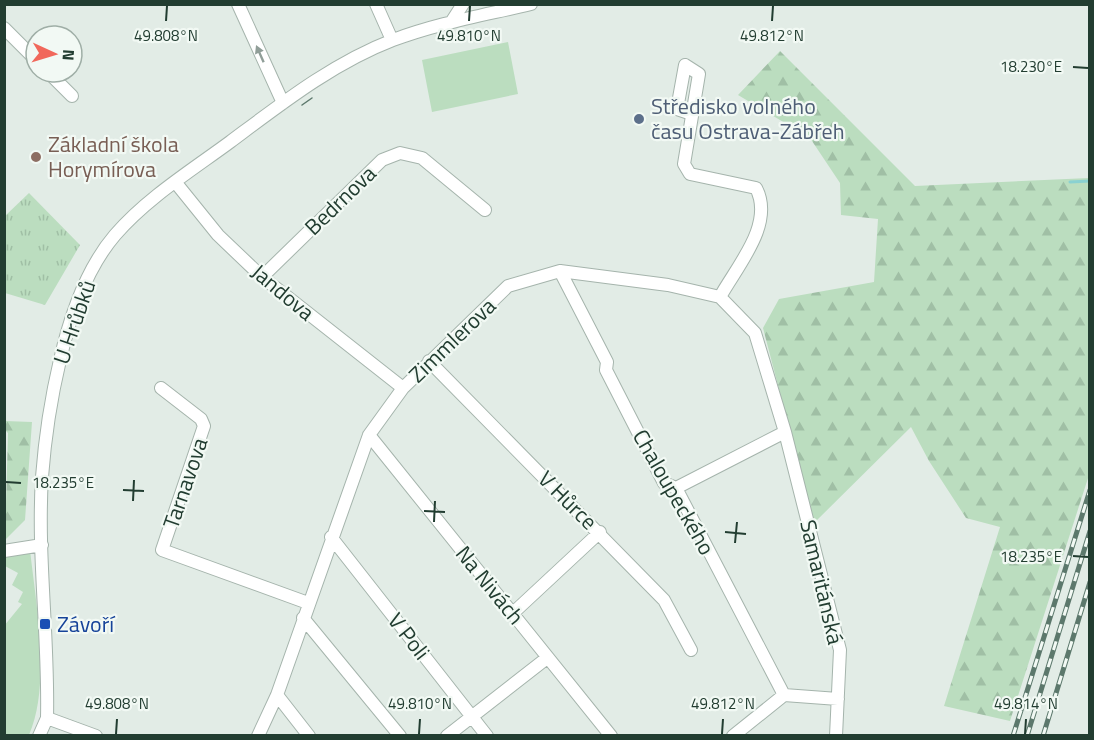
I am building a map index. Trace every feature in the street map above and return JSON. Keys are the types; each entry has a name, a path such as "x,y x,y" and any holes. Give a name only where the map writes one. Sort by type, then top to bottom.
{"street":[{"path":"238,4 283,103"},
{"path":"376,4 392,40"},
{"path":"452,21 463,4"},
{"name":"U Hrůbků","path":"47,718 42,478 49,404 66,331 86,280 115,235 156,197 283,103 346,62 392,40 452,21 531,4"},
{"path":"4,28 24,48"},
{"path":"676,488 785,432 755,333 720,297 759,229 762,199 756,188 690,174 684,164 692,114 677,109 685,65 699,74"},
{"path":"60,84 72,96"},
{"name":"Bedrnova","path":"262,277 382,160 400,153 422,158 485,210"},
{"name":"Jandova","path":"176,183 218,235 262,277 402,388"},
{"name":"Zimmlerova","path":"258,735 277,696 331,537 369,435 402,388 508,286 560,271 668,285 720,297"},
{"name":"Chaloupeckého","path":"560,271 607,362 606,370 662,479 676,488 784,695"},
{"name":"V Hůrce","path":"429,361 600,532 664,600 691,650"},
{"name":"Tarnavova","path":"161,388 201,418 204,426 162,550 308,603"},
{"name":"Samaritánská","path":"785,432 840,650 836,735"},
{"name":"Na Nivách","path":"369,435 611,735"},
{"path":"513,613 600,532"},
{"name":"V Poli","path":"331,537 487,735"},
{"path":"4,551 42,545"},
{"path":"303,618 400,735"},
{"path":"447,735 547,658"},
{"path":"733,735 784,695 838,699"},
{"path":"277,696 309,735"},
{"path":"39,735 47,718 96,735"}],"green space":[{"path":"508,42 518,94 432,112 422,60"},
{"path":"780,51 915,186 1089,178 1089,475 1010,721 944,706 1000,527 966,518 929,461 911,427 814,523 763,328 779,299 874,282 878,219 841,215 840,183 810,138 738,95"},
{"path":"29,193 80,245 45,305 5,293 5,216"},
{"path":"5,421 32,422 25,520 5,540 8,433 5,430"},
{"path":"30,550 40,644 39,693 36,715 29,735 5,735 4,626 22,604 18,602 23,592 12,585 18,573 5,566 5,557"}],"waterway":[{"path":"1070,182 1090,181"}],"tram line":[{"path":"302,105 312,98"}],"railway":[{"path":"1013,736 1090,490"},
{"path":"1027,736 1090,531"},
{"path":"1043,736 1090,582"}],"place":[{"name":"Středisko volného času Ostrava-Zábřeh","path":"639,119"},
{"name":"Základní škola Horymírova","path":"36,157"},
{"name":"Závoří","path":"45,624"}]}
